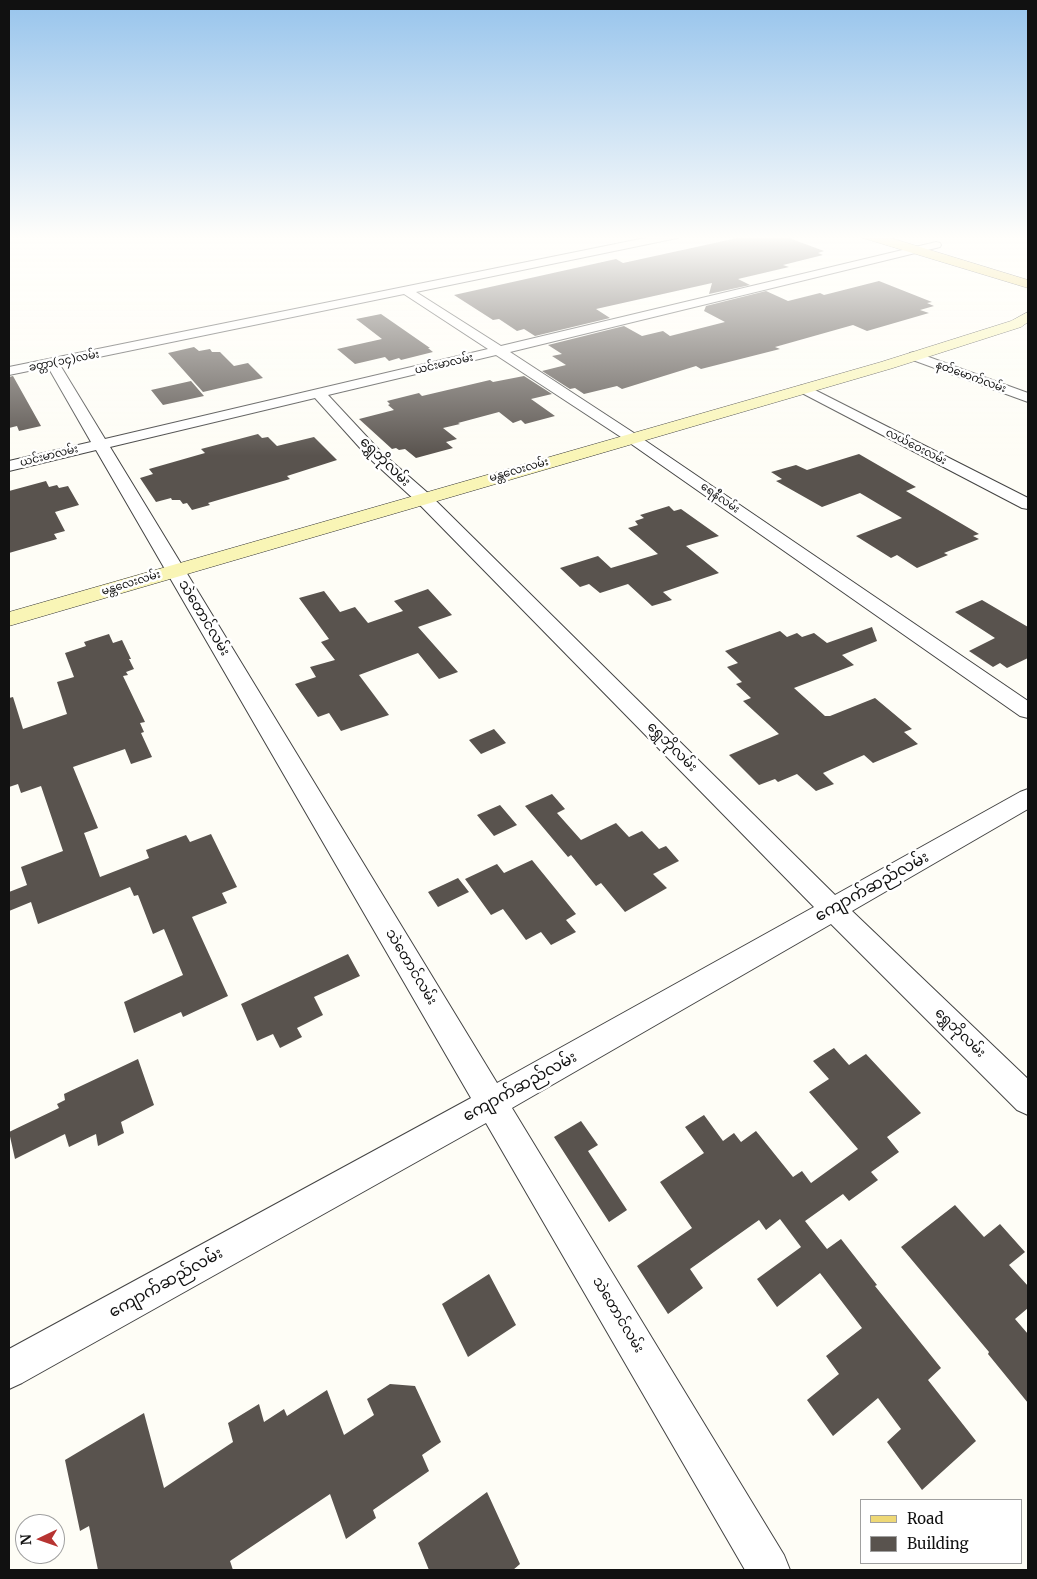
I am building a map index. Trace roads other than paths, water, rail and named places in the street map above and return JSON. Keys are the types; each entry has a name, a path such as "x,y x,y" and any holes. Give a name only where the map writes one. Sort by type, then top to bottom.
{"main road":[{"name":"မန္တလေးလမ်း","path":"9,619 805,389 1016,324 1028,316"}],"street":[{"name":"ခတ္တာ(၁၄)လမ်း","path":"9,371 320,309"},
{"name":"ရေနီလမ်း","path":"434,309 632,438 1028,711"},
{"name":"ယင်းမာလမ်း","path":"9,466 674,309"},
{"name":"နတ်မောက်လမ်း","path":"915,356 1028,398"},
{"name":"သဲတောင်လမ်း","path":"52,363 769,1570"},
{"name":"လယ်ဝေးလမ်း","path":"805,389 1028,504"},
{"name":"ရွှေဘိုလမ်း","path":"318,393 375,455 423,498 833,909 1028,1100"},
{"name":"ကျောက်ဆည်လမ်း","path":"9,1370 492,1103 1028,798"}]}
